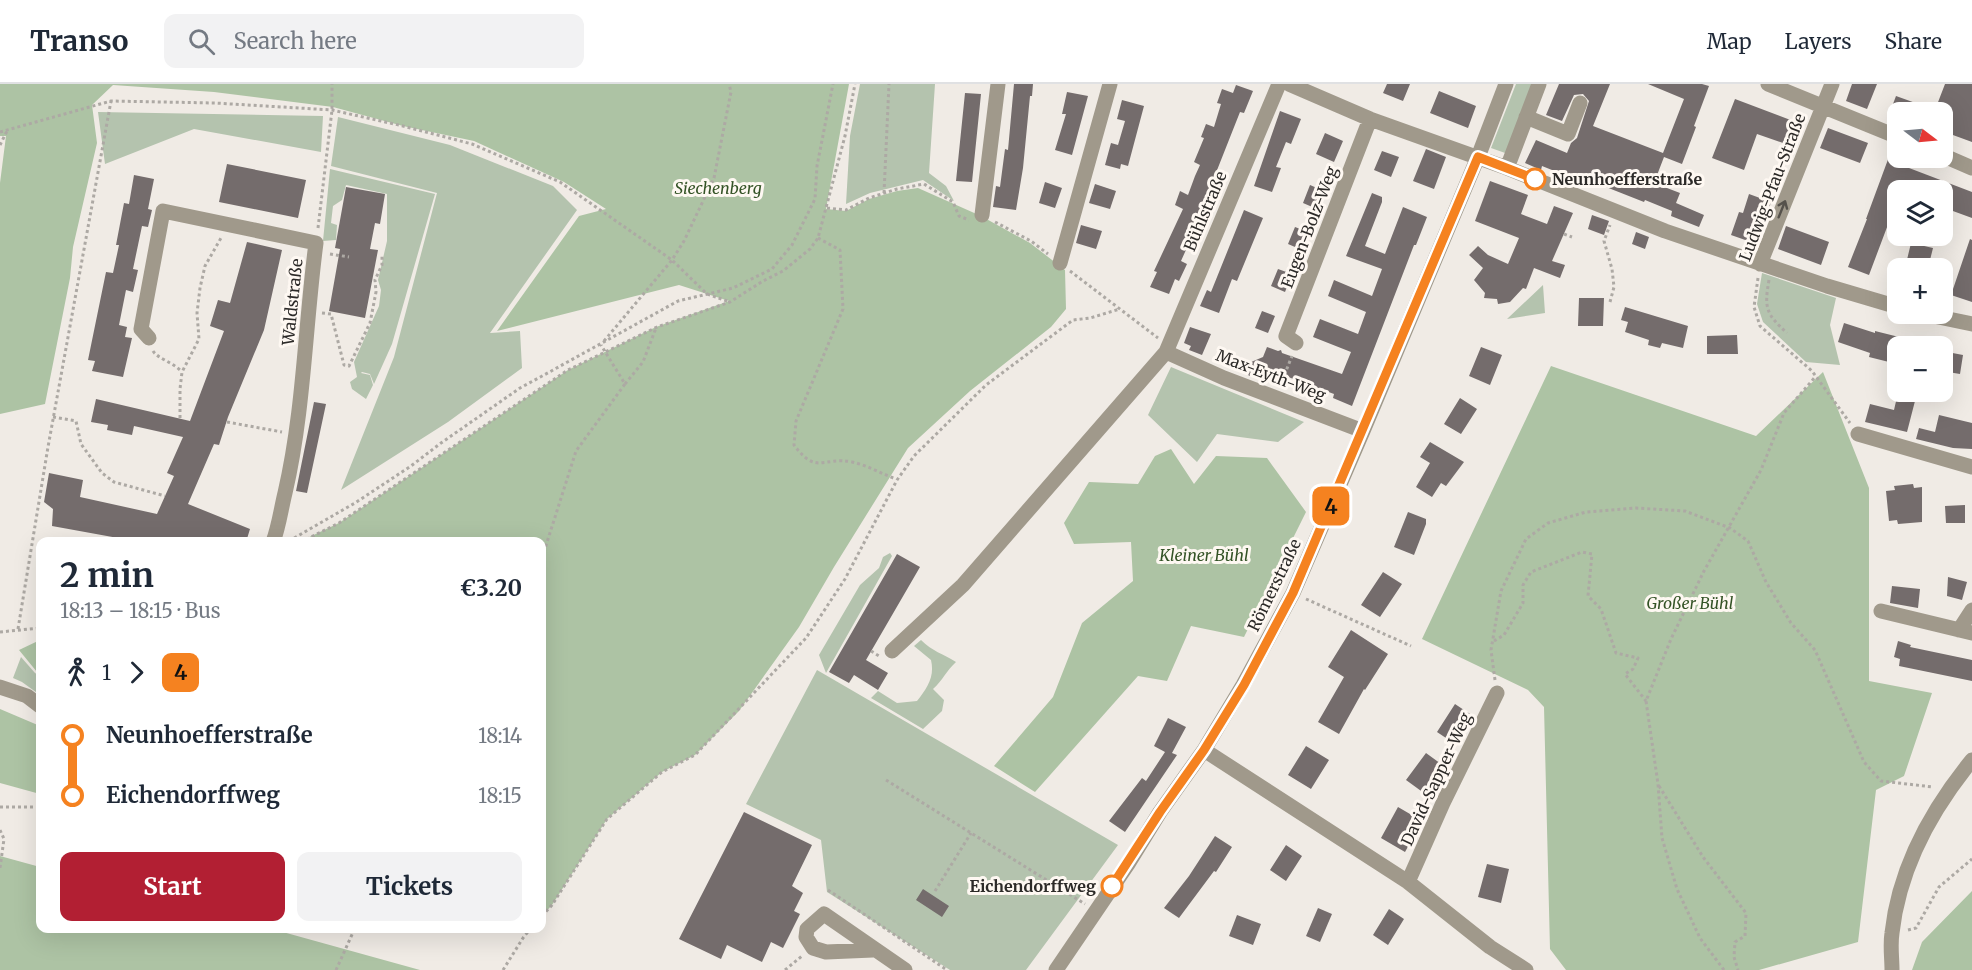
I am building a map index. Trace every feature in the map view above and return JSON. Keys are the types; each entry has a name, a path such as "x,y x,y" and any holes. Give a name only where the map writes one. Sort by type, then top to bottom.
{"street":[{"path":"982,215 998,84"},
{"path":"1060,263 1110,84"},
{"name":"Bühlstraße","path":"1166,352 1279,84"},
{"path":"1289,84 1370,119 1507,168 1665,231 1765,266 1887,304"},
{"name":"Römerstraße","path":"1056,970 1128,864 1160,812 1204,750 1244,685 1293,593 1478,157 1506,84"},
{"path":"1507,168 1539,84"},
{"path":"1768,84 1887,132"},
{"name":"Ludwig-Pfau-Straße","path":"1765,266 1832,84"},
{"path":"1526,117 1568,134 1580,103"},
{"name":"Eugen-Bolz-Weg","path":"1296,343 1286,336 1370,119"},
{"path":"1953,160 1972,168"},
{"name":"Waldstraße","path":"148,338 141,329 163,212 231,225 316,247 293,460 274,537"},
{"path":"1953,320 1972,324"},
{"path":"892,651 963,585 1166,352"},
{"name":"Max-Eyth-Weg","path":"1166,352 1224,378 1363,431"},
{"path":"1858,434 1972,467"},
{"path":"1881,611 1965,631 1972,610"},
{"path":"0,687 27,696 36,703"},
{"name":"David-Sapper-Weg","path":"1408,882 1443,803 1497,693"},
{"path":"1204,750 1408,882 1490,947 1526,970"},
{"path":"1892,970 1892,934 1907,871 1922,836 1950,789 1972,760"},
{"path":"873,950 826,951 813,948 806,937 807,929 824,914 873,950 906,970"}],"path":[{"path":"332,84 332,110 316,247 349,257"},
{"path":"601,345 672,260 684,241 714,178 731,92 729,84"},
{"path":"298,537 411,466 520,388 678,301 733,288 772,269 792,245 815,200 817,166 833,84"},
{"path":"311,537 339,523 568,370 657,327 730,302 783,271 810,249 818,238 827,208 855,84"},
{"path":"884,193 889,84"},
{"path":"18,629 53,417 111,101"},
{"path":"0,132 111,101 215,103 332,110 403,126 472,144 560,182 672,260 707,294 730,302"},
{"path":"0,145 7,131"},
{"path":"827,208 846,210 884,193 924,184 953,202 959,216 972,222 982,215"},
{"path":"1610,302 1614,287 1612,268 1604,241 1614,212"},
{"path":"180,418 182,372 199,339 197,313 200,288 206,266 216,245 231,225"},
{"path":"1564,234 1572,237"},
{"path":"818,238 840,250 843,309 796,421 794,445 803,458 812,463 852,462 897,480"},
{"path":"308,311 331,314 344,365 349,366 370,323 376,292 375,280 381,265 382,254"},
{"path":"1765,266 1765,303 1771,318 1787,333"},
{"name":"Ludwig-Pfau-Straße","path":"1765,266 1754,307 1760,326 1816,376 1858,434"},
{"path":"1106,298 1156,337"},
{"path":"546,912 607,819 662,772 695,755 806,638 845,579 897,480 914,456 986,385 1072,320 1090,318 1120,309"},
{"path":"546,545 576,451 643,362 657,327"},
{"path":"148,338 155,355 171,362 182,372"},
{"path":"1276,396 1296,343"},
{"path":"601,345 625,384"},
{"path":"1646,702 1671,639 1704,571 1761,470 1784,413 1816,376"},
{"path":"53,417 76,421 81,444 102,473 114,482 165,496"},
{"path":"227,422 275,431"},
{"path":"1497,693 1492,642 1502,591 1526,538 1548,523 1586,512 1636,508 1685,511 1730,528 1748,541 1766,582 1791,622 1815,650 1864,762 1881,781 1950,789"},
{"path":"1492,642 1504,634 1523,603 1523,585 1531,572 1582,552 1592,554 1588,596 1601,609 1616,653 1638,658 1633,669 1625,674 1646,702 1658,784 1662,838 1677,889 1700,938 1724,970"},
{"path":"1293,593 1411,646"},
{"path":"0,632 36,628"},
{"path":"886,780 1095,910"},
{"path":"1658,784 1703,857 1746,913 1745,936 1735,942 1734,957 1738,970"},
{"path":"0,807 36,807"},
{"path":"0,830 4,839 0,868"},
{"path":"935,891 971,833"},
{"path":"1892,934 1916,928 1940,887 1972,860"},
{"path":"828,890 947,970"},
{"path":"336,970 353,933"},
{"path":"503,970 527,933"},
{"path":"785,970 813,948"}],"green space":[{"name":"Siechenberg","path":"0,84 849,84 826,209 846,211 869,199 918,188 981,216 1030,243 1065,270 1066,309 1051,327 970,391 908,448 799,627 739,711 695,755 662,772 607,819 546,912 546,537 309,537 339,523 568,370 656,327 729,301 679,285 497,331 579,216 606,209 564,182 474,141 403,126 333,107 214,92 113,85 92,105 97,143 73,247 70,278 45,404 0,414 0,183 6,136 0,136"},
{"path":"860,84 935,84 929,173 946,186 954,201 923,180 870,193 846,204 850,136"},
{"path":"1516,84 1536,84 1508,154 1491,148"},
{"path":"98,112 323,116 321,152 194,129 105,164"},
{"path":"338,117 450,145 553,186 577,210 490,333 520,331 522,368 448,422 341,490 394,357 437,193 331,166"},
{"path":"330,169 435,194 392,344 374,384 370,374 361,373 370,375 373,385 366,399 352,389 350,382 357,377 354,362 379,306 381,290 378,280 387,241 387,194 346,185 342,200 333,206 331,223 337,225 336,240 323,241"},
{"path":"1762,273 1836,298 1830,325 1840,365 1806,362 1763,322 1757,304"},
{"path":"1543,285 1545,313 1507,319"},
{"name":"Großer Bühl","path":"1551,366 1756,436 1823,372 1869,488 1869,681 1932,693 1904,776 1876,790 1858,942 1759,970 1566,970 1550,949 1544,707 1528,690 1422,639"},
{"path":"1171,367 1304,422 1278,442 1217,434 1197,462 1148,415"},
{"name":"Kleiner Bühl","path":"1171,449 1194,484 1216,456 1267,458 1306,512 1244,637 1191,626 1167,681 1138,676 1035,792 994,766 1053,697 1082,623 1133,581 1131,542 1074,544 1064,523 1089,482 1138,484 1155,456"},
{"path":"890,553 892,556 826,673 819,655 860,585 879,568 883,557"},
{"path":"921,640 956,662 933,689 944,700 942,711 923,729 871,698 878,691 897,703 917,701 927,687 932,672 931,660 914,646"},
{"path":"36,642 36,671 19,650"},
{"path":"21,657 36,674 36,692 22,682 13,678"},
{"path":"817,670 1118,845 1026,970 950,970 827,892 821,840 746,804"},
{"path":"0,709 36,724 36,793 0,783"},
{"path":"0,856 36,866 36,933 286,933 420,970 0,970"},
{"path":"1972,891 1972,970 1912,970 1922,942"}],"building":[{"path":"1014,84 1033,84 1016,210 993,207 996,186 1000,187 1005,149 1008,150"},
{"path":"1387,84 1410,84 1403,101 1383,93"},
{"path":"1559,84 1610,84 1593,126 1663,153 1684,99 1648,84 1709,86 1682,164 1664,157 1654,183 1680,193 1676,203 1704,215 1699,227 1671,216 1672,211 1645,200 1644,202 1573,174 1572,178 1542,166 1541,170 1525,163 1536,140 1567,153 1571,143 1577,138 1589,101 1583,94 1574,95 1562,121 1546,115"},
{"path":"1852,84 1877,84 1867,109 1846,101"},
{"path":"1945,84 1972,84 1972,142 1953,135 1953,102 1938,102"},
{"path":"1236,85 1253,91 1244,113 1240,112 1208,193 1211,194 1181,261 1187,264 1179,281 1175,279 1169,294 1150,287 1157,272 1154,271 1183,209 1175,205 1180,191 1188,195 1200,165 1194,162 1204,138 1201,137 1206,124 1214,127 1221,104 1217,103 1222,89 1233,93"},
{"path":"1439,91 1476,106 1468,128 1430,113"},
{"path":"1067,92 1088,96 1072,155 1055,150 1066,114 1062,114"},
{"path":"965,93 981,94 972,182 956,181"},
{"path":"1896,96 1913,102 1894,102"},
{"path":"1735,99 1801,124 1792,146 1757,134 1744,170 1712,158"},
{"path":"1122,100 1144,106 1128,166 1121,164 1120,169 1105,165 1111,143 1118,145 1125,121 1117,119"},
{"path":"1280,111 1301,119 1291,144 1286,142 1276,167 1281,168 1272,192 1254,186"},
{"path":"1828,128 1868,143 1860,163 1820,148"},
{"path":"1325,133 1343,141 1334,162 1316,154"},
{"path":"1426,149 1446,157 1434,189 1413,181"},
{"path":"1382,151 1399,157 1391,177 1374,170"},
{"path":"1887,162 1887,168 1909,168 1940,180 1887,180 1887,227 1869,275 1848,267"},
{"path":"227,164 306,180 298,218 219,202"},
{"path":"134,175 154,179 148,209 152,210 148,227 142,226 133,269 138,270 133,292 126,290 119,325 127,327 125,337 132,338 123,377 92,371 95,361 88,360 106,272 113,273 124,203 129,204"},
{"path":"1490,181 1528,195 1521,214 1547,224 1554,206 1573,213 1552,261 1565,265 1560,278 1534,268 1526,289 1523,288 1510,302 1498,304 1497,299 1484,298 1485,293 1474,280 1483,268 1469,255 1478,246 1488,255 1508,264 1519,238 1475,221"},
{"path":"1045,182 1062,188 1055,208 1039,203"},
{"path":"1095,184 1116,191 1110,209 1089,203"},
{"path":"1310,185 1324,191 1317,209 1303,203"},
{"path":"1953,185 1972,192 1972,218 1953,211"},
{"path":"346,187 385,194 380,224 375,223 370,249 378,250 365,318 329,311 340,249 335,248"},
{"path":"1372,193 1382,197 1382,202 1365,246 1385,254 1403,207 1427,217 1352,406 1333,398 1334,394 1264,368 1249,376 1244,365 1263,357 1267,347 1281,350 1282,353 1342,374 1351,352 1313,337 1320,319 1358,334 1366,312 1328,296 1334,280 1372,296 1382,269 1346,256"},
{"path":"1749,194 1771,202 1764,223 1758,221 1751,242 1731,235 1739,212 1743,213"},
{"path":"1244,210 1263,218 1237,281 1232,279 1219,313 1200,306 1207,290 1211,292"},
{"path":"1592,215 1609,221 1604,235 1588,229"},
{"path":"1081,225 1102,231 1096,249 1076,243"},
{"path":"1786,226 1829,242 1821,265 1778,249"},
{"path":"1295,227 1308,232 1302,250 1288,244"},
{"path":"1636,232 1649,237 1645,249 1632,244"},
{"path":"1970,239 1972,240 1972,302 1953,296 1953,289"},
{"path":"247,242 282,250 264,330 228,417 219,445 214,444 188,504 250,529 248,537 112,537 52,526 53,509 44,502 49,473 83,480 80,497 157,514 174,476 167,473 183,437 134,426 132,435 107,430 108,425 91,422 96,399 190,421 224,331 210,326 218,300 230,303"},
{"path":"1910,246 1933,248 1930,258 1907,258"},
{"path":"1278,269 1292,274 1285,292 1271,286"},
{"path":"1579,298 1604,298 1603,326 1578,326"},
{"path":"1625,307 1688,326 1683,348 1662,343 1660,348 1648,345 1649,340 1625,332 1628,322 1621,320"},
{"path":"1262,311 1275,316 1268,333 1255,328"},
{"path":"1844,323 1875,333 1875,331 1895,336 1887,336 1887,362 1869,357 1870,353 1838,342"},
{"path":"1190,327 1211,334 1202,355 1189,350 1191,346 1184,343"},
{"path":"1737,335 1738,354 1707,354 1707,336"},
{"path":"1481,347 1502,355 1490,385 1469,376"},
{"path":"1953,353 1963,355 1960,374 1953,373"},
{"path":"1460,398 1477,409 1461,434 1444,424"},
{"path":"314,402 326,404 307,493 296,491"},
{"path":"1896,402 1915,402 1907,432 1865,422 1870,404 1894,410"},
{"path":"1939,415 1972,423 1972,449 1953,448 1916,439 1919,428 1935,432"},
{"path":"1430,442 1464,462 1446,486 1441,483 1432,497 1416,487 1430,463 1420,457"},
{"path":"1913,484 1914,488 1922,487 1922,522 1898,524 1897,520 1889,521 1886,491 1895,490 1894,486"},
{"path":"1965,505 1965,523 1946,523 1945,506"},
{"path":"1408,512 1426,519 1414,555 1394,547"},
{"path":"897,554 920,567 866,660 888,673 878,690 854,675 849,683 829,672"},
{"path":"1383,572 1402,584 1380,617 1361,605"},
{"path":"1948,577 1967,582 1962,600 1947,596"},
{"path":"1892,586 1920,589 1918,608 1890,603"},
{"path":"1351,630 1388,654 1364,689 1339,734 1318,722 1344,677 1328,667"},
{"path":"1898,641 1911,645 1910,647 1972,660 1972,681 1899,666 1900,659 1894,657"},
{"path":"1455,704 1470,714 1452,742 1437,732"},
{"path":"1168,718 1186,727 1172,753 1177,755 1125,832 1109,821 1142,778 1146,781 1165,752 1154,746"},
{"path":"1306,746 1329,760 1311,789 1288,775"},
{"path":"1426,753 1448,769 1428,796 1406,780"},
{"path":"1398,807 1422,821 1405,852 1381,838"},
{"path":"744,812 812,845 792,886 803,893 794,911 800,914 783,948 771,942 762,962 727,945 721,959 679,939"},
{"path":"1215,836 1232,847 1216,872 1214,871 1179,918 1164,908 1189,876"},
{"path":"1286,845 1302,856 1286,881 1270,870"},
{"path":"1487,864 1509,869 1501,903 1478,897"},
{"path":"923,889 949,906 942,917 916,900"},
{"path":"1318,908 1332,914 1320,942 1306,936"},
{"path":"1389,909 1404,919 1388,945 1373,935"},
{"path":"1237,915 1261,924 1253,945 1229,936"}],"bus line":[{"name":"4","path":"1112,886 1204,750 1244,685 1293,593 1478,157 1535,179"}],"place":[{"name":"Neunhoefferstraße","path":"1535,179"},
{"name":"Eichendorffweg","path":"1112,886"}]}
